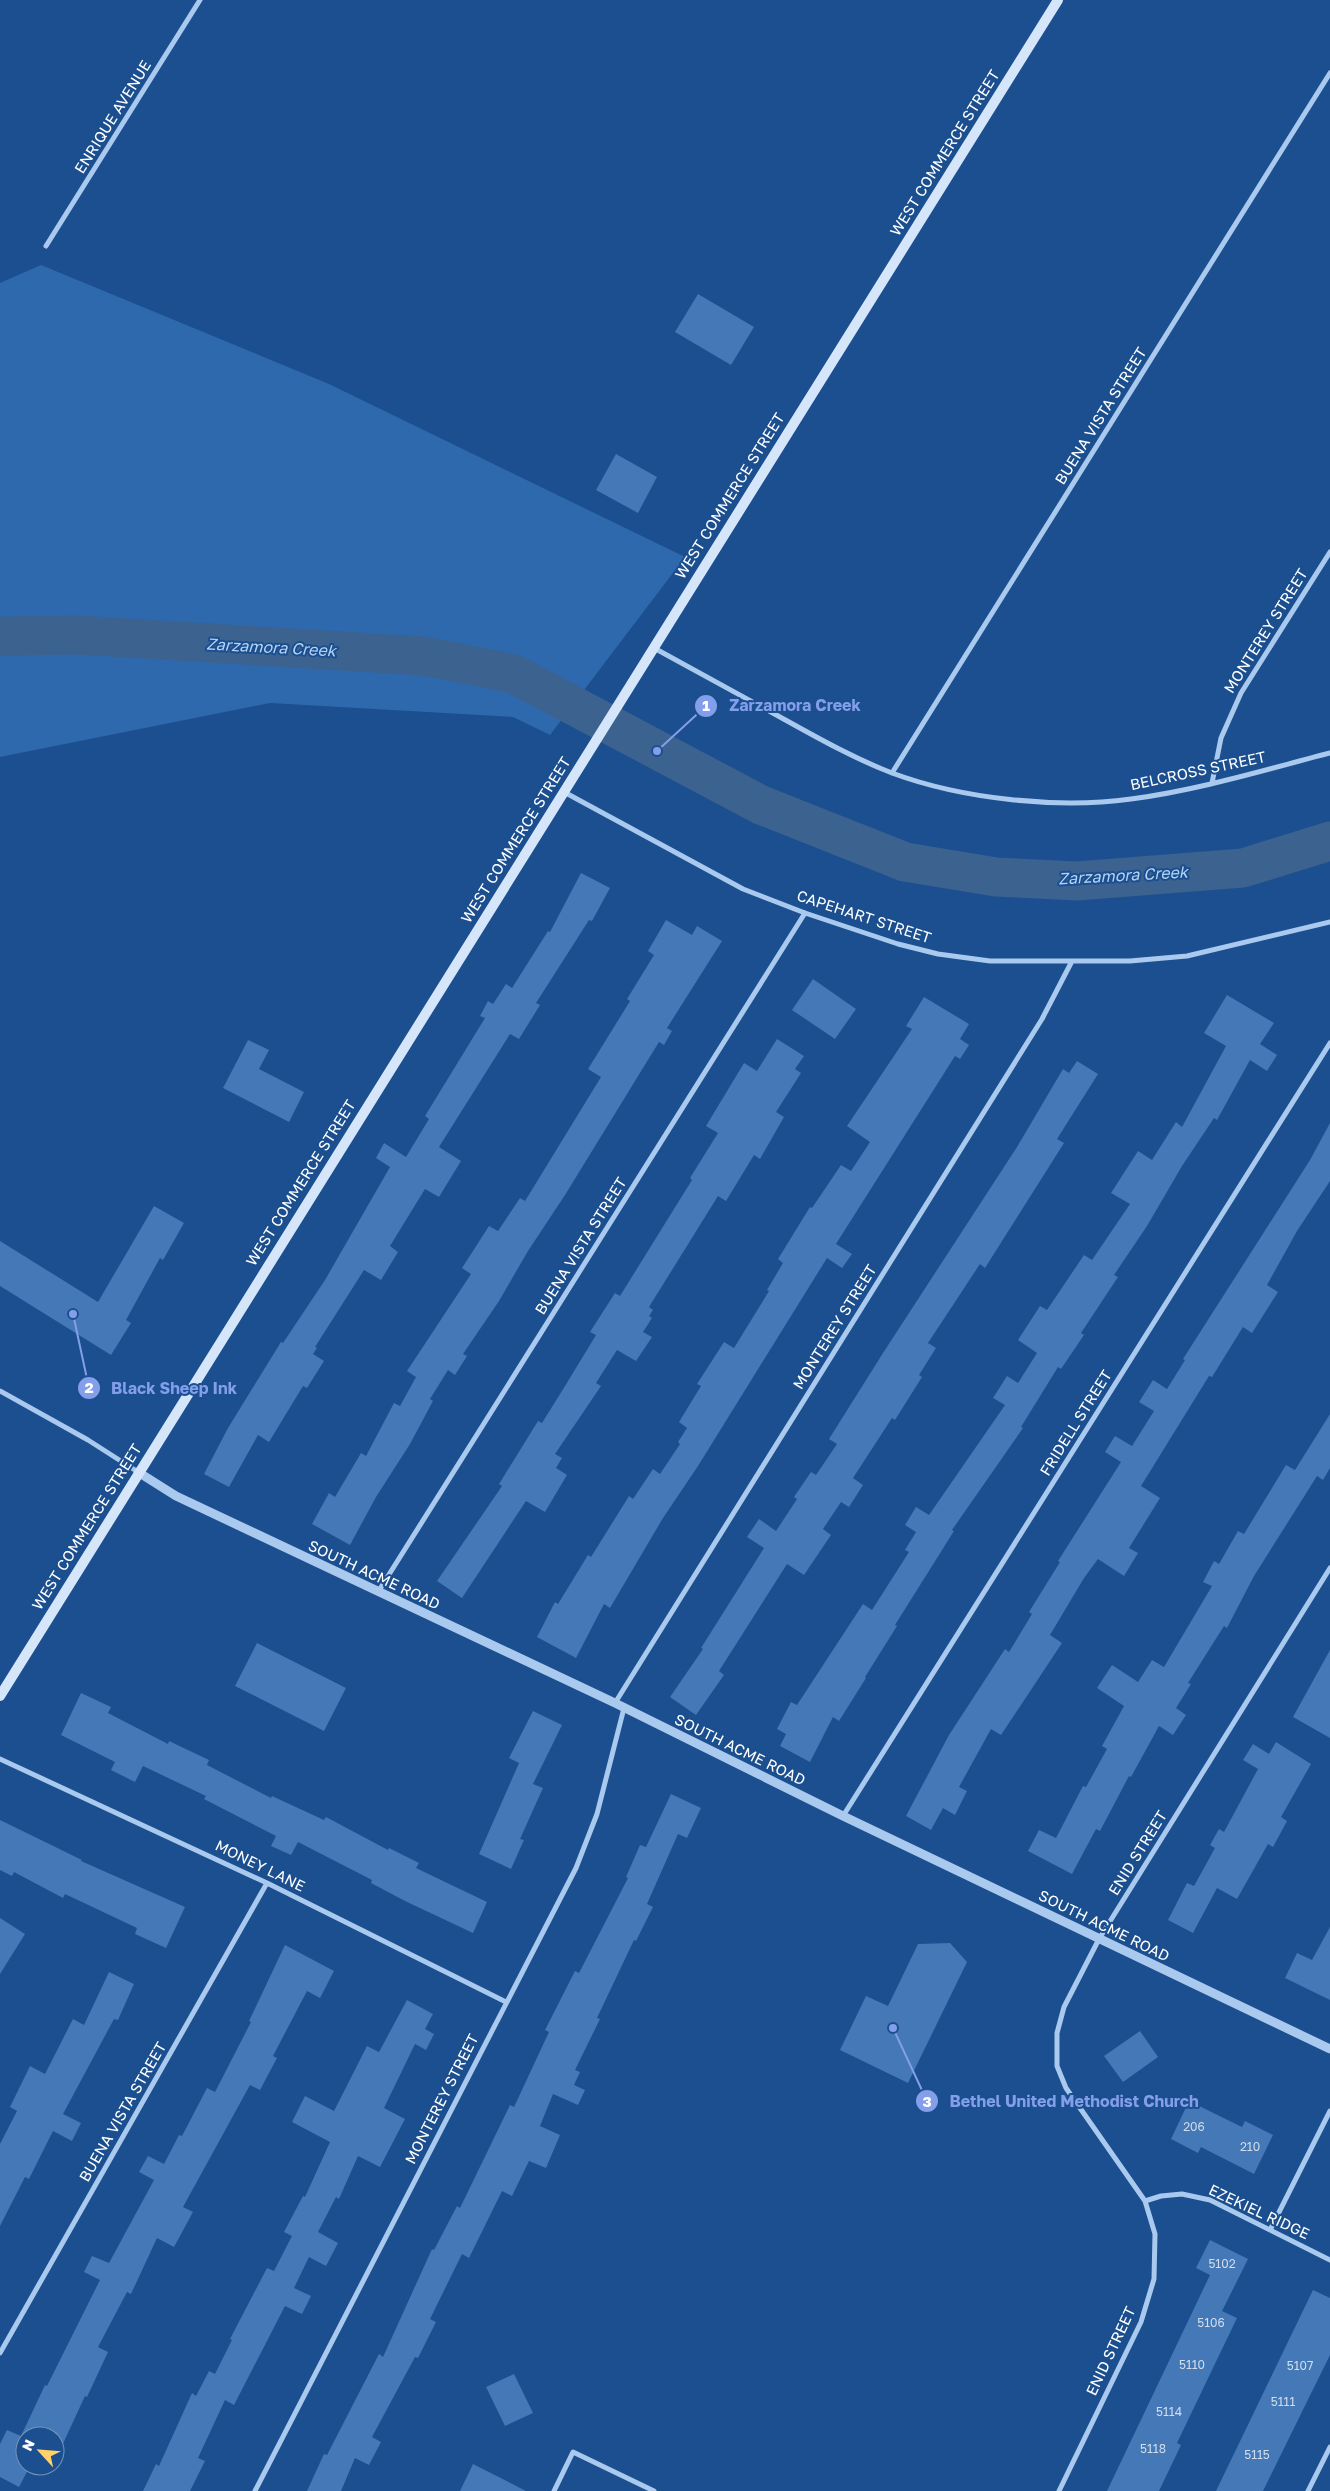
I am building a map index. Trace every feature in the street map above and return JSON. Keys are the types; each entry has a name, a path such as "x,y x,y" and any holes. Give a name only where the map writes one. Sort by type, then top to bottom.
{"main road":[{"name":"WEST COMMERCE STREET","path":"0,1696 1058,0"}],"street":[{"name":"ENRIQUE AVENUE","path":"46,246 200,0"},
{"name":"BUENA VISTA STREET","path":"892,773 1330,73"},
{"name":"MONTEREY STREET","path":"1212,783 1221,738 1241,693 1330,552"},
{"name":"BELCROSS STREET","path":"653,648 831,745 892,773 939,786 1009,800 1066,803 1129,800 1183,791 1330,753"},
{"name":"CAPEHART STREET","path":"563,792 744,889 805,913 898,944 938,954 990,961 1130,961 1187,956 1330,922"},
{"name":"BUENA VISTA STREET","path":"378,1592 805,913"},
{"name":"MONTEREY STREET","path":"615,1703 1042,1019 1071,962"},
{"name":"FRIDELL STREET","path":"843,1816 1330,1043"},
{"path":"0,1391 88,1440 138,1472"},
{"name":"SOUTH ACME ROAD","path":"138,1472 176,1496 615,1703 843,1816 1330,2049"},
{"name":"ENID STREET","path":"1059,2491 1141,2322 1154,2279 1155,2234 1145,2201 1066,2088 1057,2066 1057,2033 1064,2007 1100,1939 1330,1568"},
{"name":"MONTEREY STREET","path":"255,2491 576,1868 597,1814 624,1708"},
{"name":"MONEY LANE","path":"0,1758 267,1883 506,2002"},
{"name":"BUENA VISTA STREET","path":"0,2353 267,1883"},
{"path":"1270,2230 1330,2111"},
{"name":"EZEKIEL RIDGE","path":"1145,2201 1162,2196 1182,2194 1210,2200 1330,2260"},
{"path":"1308,2491 1330,2447"},
{"path":"554,2491 573,2452 654,2491"}],"shaded area":[{"path":"41,265 329,384 685,557 550,735 513,717 270,703 0,757 0,283"}],"building":[{"path":"698,294 754,327 731,365 675,332"},
{"path":"616,454 657,477 638,513 596,490"},
{"path":"581,873 610,888 592,921 589,920 536,1003 540,1005 519,1039 510,1034 439,1147 461,1161 439,1197 425,1189 390,1246 398,1252 381,1280 364,1270 315,1347 317,1348 313,1354 324,1361 307,1388 303,1386 269,1442 258,1435 229,1487 204,1474 228,1428 281,1342 283,1343 325,1280 390,1167 376,1158 384,1143 406,1157 429,1119 425,1116 485,1018 480,1016 488,1001 493,1004 506,984 512,988 548,931 550,932"},
{"path":"666,920 692,935 697,926 722,941 667,1028 672,1031 664,1045 659,1042 565,1195 528,1251 499,1301 463,1354 467,1356 455,1375 448,1370 430,1399 433,1401 410,1444 376,1497 350,1545 312,1524 329,1493 335,1497 361,1453 366,1456 394,1403 400,1406 416,1377 407,1371 471,1274 462,1268 489,1226 498,1231 520,1198 525,1201 601,1077 588,1069 630,1001 627,999 654,955 648,951"},
{"path":"813,979 856,1009 835,1039 792,1010"},
{"path":"1227,995 1274,1023 1260,1044 1277,1055 1267,1071 1250,1060 1217,1120 1214,1118 1182,1166 1147,1226 1114,1275 1118,1277 1081,1333 1084,1335 1061,1369 1058,1367 1021,1427 1023,1428 952,1530 954,1531 895,1625 897,1626 866,1678 839,1721 833,1717 810,1762 780,1746 786,1734 777,1729 791,1702 797,1705 863,1604 872,1610 909,1552 905,1550 916,1532 905,1525 916,1507 929,1515 1005,1405 993,1398 1007,1376 1018,1383 1037,1353 1018,1340 1040,1306 1047,1310 1084,1255 1092,1260 1130,1204 1111,1193 1138,1151 1152,1160 1176,1122 1182,1127 1226,1046 1204,1033"},
{"path":"924,997 969,1024 960,1039 969,1045 960,1059 955,1056 836,1244 852,1254 842,1268 827,1258 698,1466 663,1518 610,1608 604,1604 576,1658 537,1637 555,1602 558,1604 588,1555 591,1557 629,1496 633,1499 653,1469 660,1474 680,1444 678,1442 687,1428 679,1422 701,1386 697,1384 724,1342 734,1348 769,1291 767,1290 783,1263 778,1259 810,1207 812,1208 841,1165 851,1171 870,1142 847,1126 912,1029 906,1026"},
{"path":"777,1039 804,1056 795,1069 801,1073 776,1112 784,1117 760,1159 754,1155 726,1201 718,1196 649,1307 653,1310 649,1316 652,1318 643,1332 652,1337 636,1361 617,1350 596,1383 601,1386 555,1454 562,1458 556,1468 567,1475 545,1512 526,1501 462,1598 437,1581 502,1486 499,1484 538,1421 542,1423 565,1386 596,1335 590,1332 615,1293 620,1296 692,1180 690,1178 718,1133 706,1126 744,1063 757,1071"},
{"path":"248,1040 269,1050 259,1069 304,1092 289,1122 223,1088"},
{"path":"1077,1061 1098,1074 1057,1139 1064,1143 985,1268 980,1264 928,1343 936,1348 919,1375 922,1377 895,1420 892,1418 853,1478 863,1485 849,1507 841,1502 823,1529 831,1535 804,1575 787,1564 719,1671 724,1675 696,1715 670,1697 703,1649 701,1648 764,1548 747,1537 759,1519 776,1531 797,1499 794,1497 811,1472 816,1475 837,1444 829,1439 883,1353 1017,1147 1063,1069 1069,1073"},
{"path":"1330,1123 1330,1181 1297,1231 1267,1285 1278,1292 1252,1333 1243,1327 1212,1377 1209,1376 1141,1486 1160,1498 1129,1548 1138,1553 1124,1576 1098,1559 1084,1578 1050,1635 1062,1643 1001,1735 991,1729 959,1787 967,1791 955,1815 943,1808 931,1830 906,1816 949,1735 1005,1649 1009,1652 1032,1614 1029,1612 1060,1562 1058,1561 1121,1462 1105,1452 1115,1436 1132,1446 1154,1411 1139,1402 1153,1380 1167,1389 1185,1360 1183,1359 1310,1160"},
{"path":"154,1206 184,1223 163,1260 160,1258 126,1320 131,1323 111,1355 0,1286 0,1241 98,1302"},
{"path":"1330,1414 1330,1468 1323,1480 1317,1476 1254,1576 1227,1628 1224,1626 1188,1683 1191,1684 1176,1708 1186,1715 1173,1735 1159,1726 1131,1777 1129,1776 1100,1831 1096,1829 1072,1874 1028,1851 1039,1830 1056,1838 1083,1786 1086,1787 1107,1749 1102,1746 1124,1706 1097,1688 1112,1665 1138,1682 1152,1660 1164,1667 1212,1586 1203,1582 1214,1561 1219,1564 1238,1531 1244,1534 1286,1465 1295,1470"},
{"path":"257,1643 346,1688 324,1731 235,1686"},
{"path":"1330,1650 1330,1738 1293,1717"},
{"path":"81,1693 111,1707 108,1713 168,1744 169,1741 209,1760 207,1765 271,1798 272,1796 324,1820 326,1817 388,1850 389,1848 419,1863 416,1868 487,1902 473,1933 405,1901 371,1883 372,1880 298,1842 291,1855 271,1846 276,1836 204,1799 206,1796 143,1766 135,1782 111,1770 115,1762 61,1735"},
{"path":"533,1711 562,1725 533,1784 543,1788 520,1839 524,1840 511,1869 479,1854 519,1763 509,1758"},
{"path":"1276,1742 1311,1764 1281,1817 1287,1821 1273,1847 1268,1844 1237,1899 1217,1888 1193,1933 1168,1920 1187,1883 1194,1886 1215,1848 1210,1845 1219,1829 1224,1832 1258,1769 1243,1760 1253,1744 1269,1754"},
{"path":"671,1794 701,1808 687,1838 678,1834 647,1904 653,1907 636,1941 634,1940 597,2018 600,2019 575,2070 580,2072 574,2085 585,2090 578,2105 553,2094 540,2126 560,2135 546,2168 529,2161 512,2196 502,2191 469,2258 462,2254 430,2319 436,2322 418,2358 415,2357 372,2437 381,2442 369,2465 355,2458 341,2491 307,2491 324,2454 327,2455 379,2354 383,2357 432,2249 434,2250 457,2206 460,2208 510,2105 514,2107 549,2032 545,2030 575,1971 579,1973 628,1878 626,1877 640,1845 646,1847"},
{"path":"0,1820 81,1861 185,1907 166,1948 135,1934 137,1928 65,1894 63,1898 14,1872 12,1876 0,1870"},
{"path":"0,1918 25,1934 0,1974"},
{"path":"1330,1927 1330,2000 1285,1978 1297,1953 1312,1960"},
{"path":"950,1943 967,1962 908,2083 840,2050 866,1996 888,2006 918,1944"},
{"path":"285,1945 334,1971 320,1998 307,1991 273,2056 277,2058 260,2090 250,2085 183,2207 193,2212 174,2247 157,2238 131,2294 127,2292 98,2347 108,2352 65,2439 65,2426 26,2426 100,2280 84,2272 92,2256 109,2263 154,2180 139,2172 148,2156 164,2164 179,2135 182,2136 207,2088 215,2092 251,2022 249,2021"},
{"path":"109,1972 134,1984 118,2020 114,2019 63,2114 81,2123 72,2141 53,2131 29,2179 25,2177 0,2226 0,2144 17,2111 10,2107 30,2066 45,2074 73,2019 84,2025"},
{"path":"407,2000 433,2014 425,2029 434,2034 426,2050 415,2044 384,2108 405,2119 380,2167 358,2156 339,2199 336,2197 318,2232 338,2243 326,2266 309,2257 294,2288 311,2296 302,2314 285,2306 234,2405 225,2400 198,2458 205,2461 190,2491 143,2491 156,2464 159,2466 192,2393 196,2396 209,2371 215,2374 232,2340 230,2339 267,2268 274,2271 292,2236 284,2232 303,2196 305,2197 330,2142 292,2122 305,2096 334,2111 367,2046 379,2052"},
{"path":"1140,2031 1158,2057 1123,2082 1104,2056"},
{"path":"1189,2101 1242,2127 1245,2121 1273,2135 1254,2174 1201,2147 1198,2153 1171,2139"},
{"path":"1210,2240 1248,2259 1222,2311 1237,2318 1177,2443 1181,2445 1159,2491 1107,2491 1210,2275 1196,2268"},
{"path":"1313,2290 1330,2298 1330,2355 1263,2491 1216,2491"},
{"path":"514,2374 533,2413 505,2426 486,2387"},
{"path":"7,2430 15,2433 15,2476 25,2476 19,2487 0,2477 0,2444"},
{"path":"473,2464 526,2491 460,2491"}],"waterway":[{"name":"Zarzamora Creek","path":"0,636 78,635 424,656 514,674 761,805 905,862 996,877 1077,881 1243,868 1330,841"}],"place":[{"name":"Zarzamora Creek","path":"657,751"},
{"name":"Black Sheep Ink","path":"73,1314"},
{"name":"Bethel United Methodist Church","path":"893,2028"}]}
